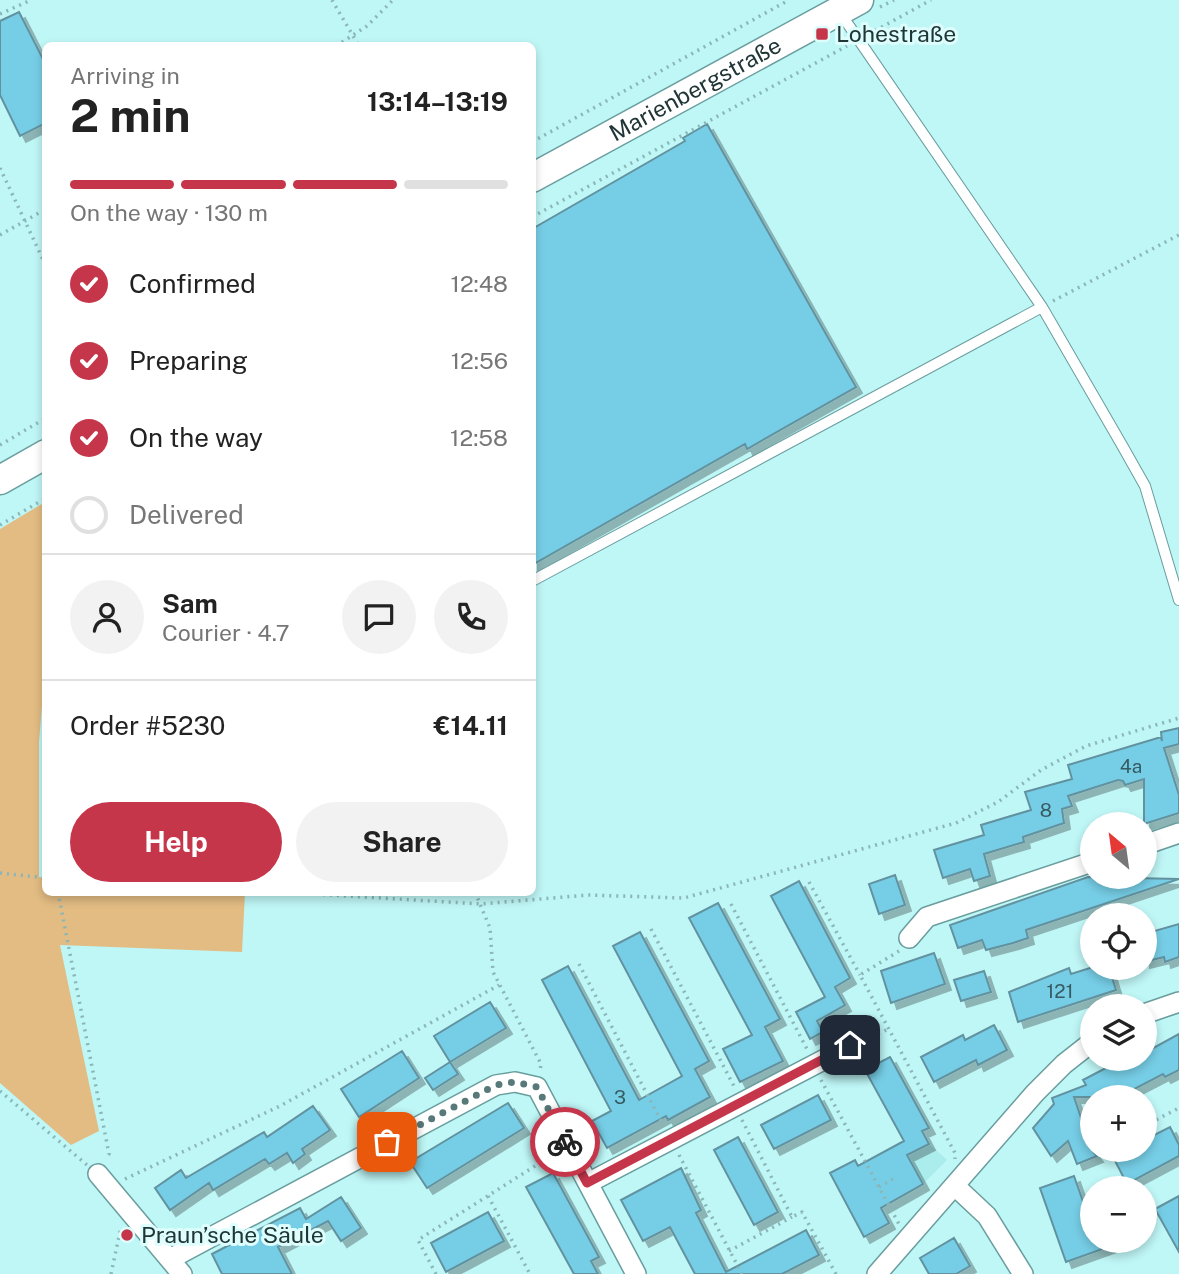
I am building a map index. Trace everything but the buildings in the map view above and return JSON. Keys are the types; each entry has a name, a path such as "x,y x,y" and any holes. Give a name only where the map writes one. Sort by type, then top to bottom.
{"main road":[{"name":"Marienbergstraße","path":"536,176 843,4"},
{"path":"0,480 42,456"}],"street":[{"path":"1157,841 1179,833"},
{"path":"909,938 927,917 1080,866"},
{"path":"1157,1010 1179,1002"},
{"path":"587,1183 850,1045"},
{"path":"877,1274 1035,1093 1080,1051"},
{"path":"97,1174 176,1267 496,1085 514,1082 537,1087 636,1274"},
{"path":"955,1185 987,1216 1023,1274"}],"lane":[{"path":"843,4 859,40 1042,307 1145,486 1179,600"},
{"path":"536,579 1042,307"}],"path":[{"path":"0,14 31,0"},
{"path":"332,0 355,42"},
{"path":"343,42 367,26 393,0"},
{"path":"536,140 789,0"},
{"path":"536,215 931,0"},
{"path":"0,168 42,257"},
{"path":"0,235 42,211"},
{"path":"1042,307 1179,235"},
{"path":"0,445 42,420"},
{"path":"0,525 42,500"},
{"path":"348,896 481,904 587,895 684,898 957,823 998,802 1041,770 1086,746 1179,718"},
{"path":"0,873 42,878"},
{"path":"809,882 955,1153 955,1185"},
{"path":"0,1091 97,1174 109,1154 59,896"},
{"path":"477,896 490,928 493,972 541,1064 537,1087"},
{"path":"731,904 813,1065 908,1241"},
{"path":"651,929 792,1217"},
{"path":"860,975 898,953 909,938"},
{"path":"579,964 742,1274"},
{"path":"111,1274 119,1198 125,1179 280,1106 499,985"},
{"path":"850,1045 889,1029"},
{"path":"1157,1119 1179,1108"},
{"path":"436,1274 418,1240 567,1145"},
{"path":"879,1187 893,1179"},
{"path":"688,1190 696,1186"},
{"path":"488,1196 530,1274"},
{"path":"729,1251 802,1212 836,1274"}],"shaded area":[{"path":"42,504 39,877 42,878 42,896 245,896 242,952 60,945 99,1131 71,1145 0,1083 0,529"},
{"path":"922,1131 929,1144 947,1160 923,1184 894,1201 871,1158"}],"way so far":[{"path":"387,1142 496,1085 514,1082 537,1087 565,1142"}],"place":[{"name":"Lohestraße","path":"822,34"},
{"name":"Praun’sche Säule","path":"127,1235"}],"route":[{"path":"565,1142 587,1183 850,1045"}]}
